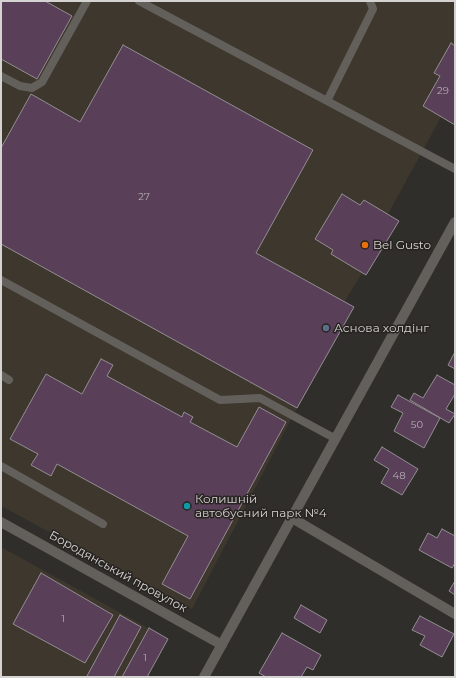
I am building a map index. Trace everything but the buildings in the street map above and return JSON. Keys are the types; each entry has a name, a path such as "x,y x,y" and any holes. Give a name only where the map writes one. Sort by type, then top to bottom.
{"street":[{"path":"204,677 455,222"},
{"path":"292,518 455,614"},
{"name":"Бородянський провулок","path":"1,522 222,645"}],"lane":[{"path":"1,76 20,86 32,88 42,82 87,1"},
{"path":"139,1 455,169"},
{"path":"327,101 373,9 370,1"},
{"path":"1,280 220,400 260,398 336,439"},
{"path":"1,375 9,380"},
{"path":"1,466 103,524"}],"shaded area":[{"path":"1,1 455,1 455,125 441,117 388,214 399,221 366,275 362,273 345,301 354,307 297,408 192,609 1,506"},
{"path":"1,547 168,639 148,677 1,677"}],"place":[{"name":"Bel Gusto","path":"365,245"},
{"name":"Аснова холдінг","path":"326,328"},
{"name":"Колишній автобусний парк №4","path":"187,506"}]}
